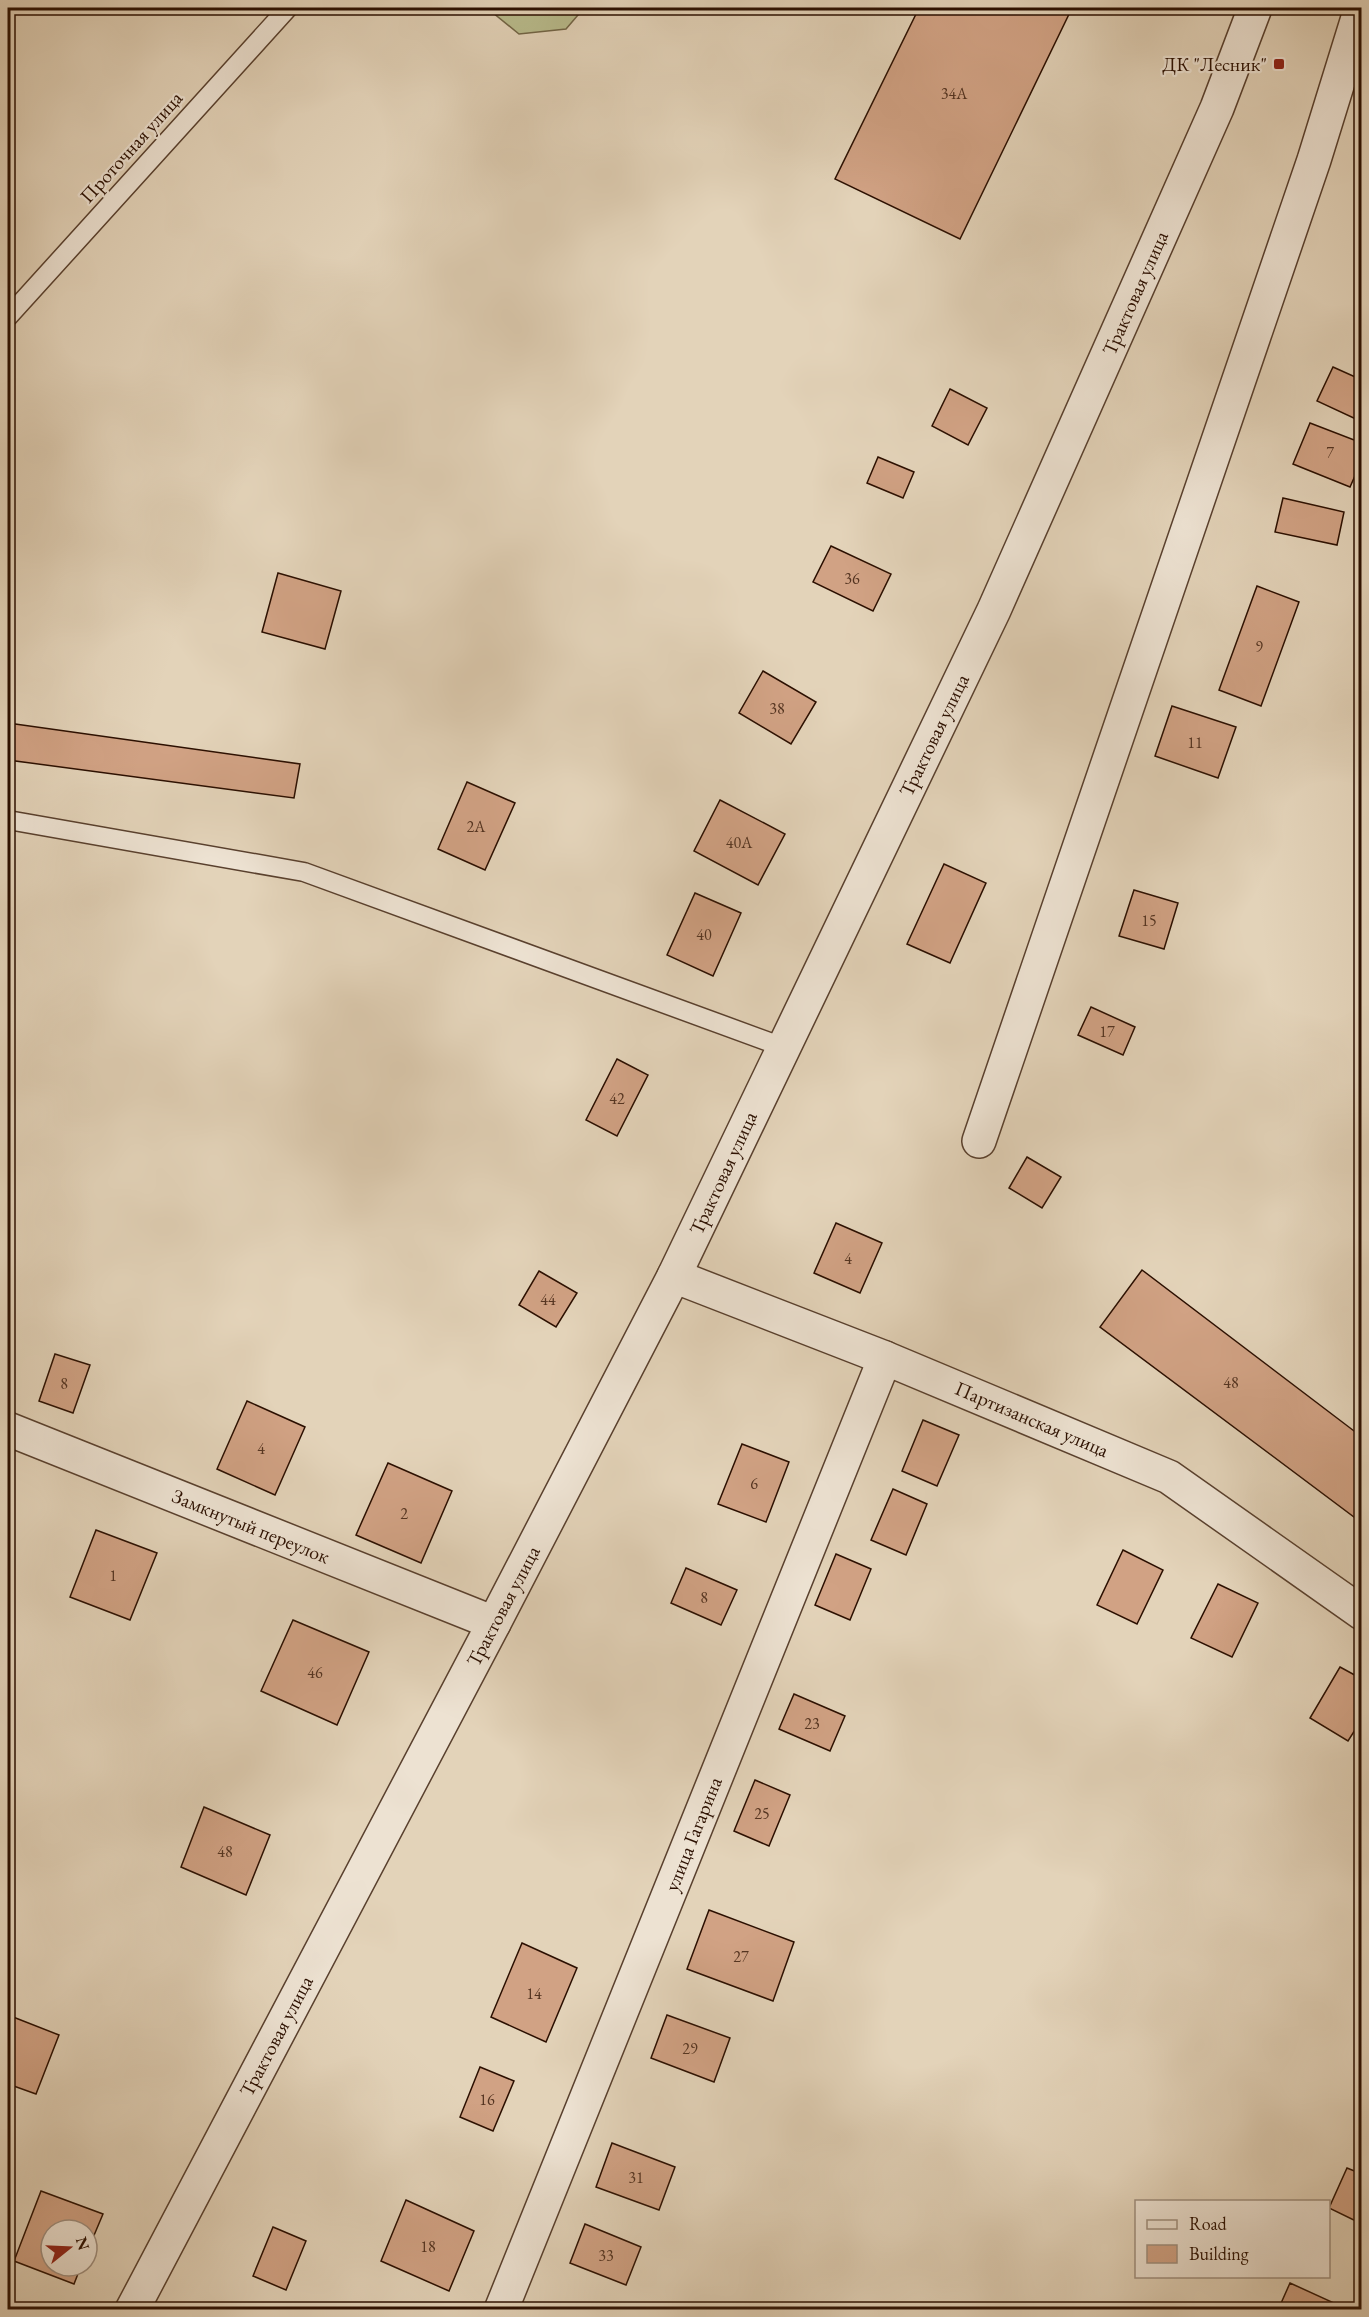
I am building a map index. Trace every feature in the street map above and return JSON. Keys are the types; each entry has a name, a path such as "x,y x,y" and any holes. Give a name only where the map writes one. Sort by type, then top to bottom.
{"street":[{"name":"Трактовая улица","path":"132,2310 674,1276 994,610 1217,108 1255,8"},
{"path":"979,1141 1311,171 1361,8"},
{"name":"Партизанская улица","path":"674,1276 885,1358 1169,1477 1362,1614"},
{"name":"улица Гагарина","path":"501,2310 885,1358"},
{"name":"Замкнутый переулок","path":"8,1429 494,1623"}],"lane":[{"name":"Проточная улица","path":"8,317 288,8"},
{"path":"8,820 304,872 783,1047"}],"green space":[{"path":"487,8 584,8 566,29 519,34"}],"building":[{"path":"919,8 1072,8 960,239 835,179"},
{"path":"1333,367 1362,380 1362,412 1358,420 1317,401"},
{"path":"950,389 987,408 968,445 932,426"},
{"path":"1310,423 1362,443 1362,460 1350,487 1293,464"},
{"path":"878,457 914,472 903,498 867,483"},
{"path":"1283,498 1344,512 1337,545 1275,532"},
{"path":"831,546 891,574 873,611 813,582"},
{"path":"278,573 341,591 325,649 262,632"},
{"path":"1257,586 1299,602 1261,706 1219,690"},
{"path":"763,671 816,702 791,744 739,713"},
{"path":"1172,706 1236,727 1218,778 1155,756"},
{"path":"8,723 300,764 294,798 8,760"},
{"path":"467,782 515,803 485,870 438,849"},
{"path":"720,800 785,834 758,885 694,851"},
{"path":"944,864 986,883 950,963 907,944"},
{"path":"1134,890 1178,903 1164,949 1119,936"},
{"path":"695,893 741,913 713,976 667,955"},
{"path":"1091,1007 1135,1027 1123,1055 1078,1035"},
{"path":"617,1059 648,1075 617,1136 586,1120"},
{"path":"1027,1157 1061,1177 1042,1208 1009,1188"},
{"path":"836,1223 882,1243 860,1293 814,1273"},
{"path":"1142,1270 1362,1437 1362,1523 1100,1327"},
{"path":"539,1271 577,1293 556,1327 519,1305"},
{"path":"55,1354 90,1365 73,1413 39,1401"},
{"path":"247,1401 305,1427 275,1495 217,1469"},
{"path":"923,1420 959,1435 937,1486 902,1471"},
{"path":"742,1444 789,1462 766,1522 718,1504"},
{"path":"388,1463 452,1491 421,1563 356,1535"},
{"path":"893,1489 927,1504 906,1555 871,1540"},
{"path":"96,1530 157,1553 130,1620 70,1597"},
{"path":"1123,1550 1163,1570 1137,1624 1097,1605"},
{"path":"836,1554 871,1569 850,1620 815,1605"},
{"path":"686,1568 737,1590 721,1625 671,1603"},
{"path":"1218,1584 1258,1603 1232,1657 1191,1638"},
{"path":"293,1620 369,1652 337,1725 261,1691"},
{"path":"1340,1667 1362,1679 1362,1719 1348,1741 1310,1718"},
{"path":"794,1694 845,1716 830,1751 779,1729"},
{"path":"755,1780 790,1795 769,1846 734,1831"},
{"path":"204,1807 270,1835 246,1895 181,1867"},
{"path":"709,1910 794,1942 773,2001 687,1969"},
{"path":"522,1943 577,1968 546,2042 491,2017"},
{"path":"8,2015 59,2035 36,2094 8,2084"},
{"path":"667,2015 730,2038 714,2082 651,2058"},
{"path":"480,2067 514,2081 493,2131 460,2117"},
{"path":"612,2143 675,2167 659,2210 596,2187"},
{"path":"1347,2168 1362,2174 1362,2224 1330,2208"},
{"path":"41,2191 103,2214 99,2224 99,2218 39,2218 39,2271 14,2261"},
{"path":"406,2200 474,2231 449,2291 381,2261"},
{"path":"585,2224 641,2247 626,2285 570,2263"},
{"path":"273,2227 306,2241 286,2290 253,2276"},
{"path":"58,2278 76,2278 74,2284"},
{"path":"1290,2283 1345,2308 1344,2310 1278,2310"}],"place":[{"name":"ДК \"Лесник\"","path":"1279,64"}]}
